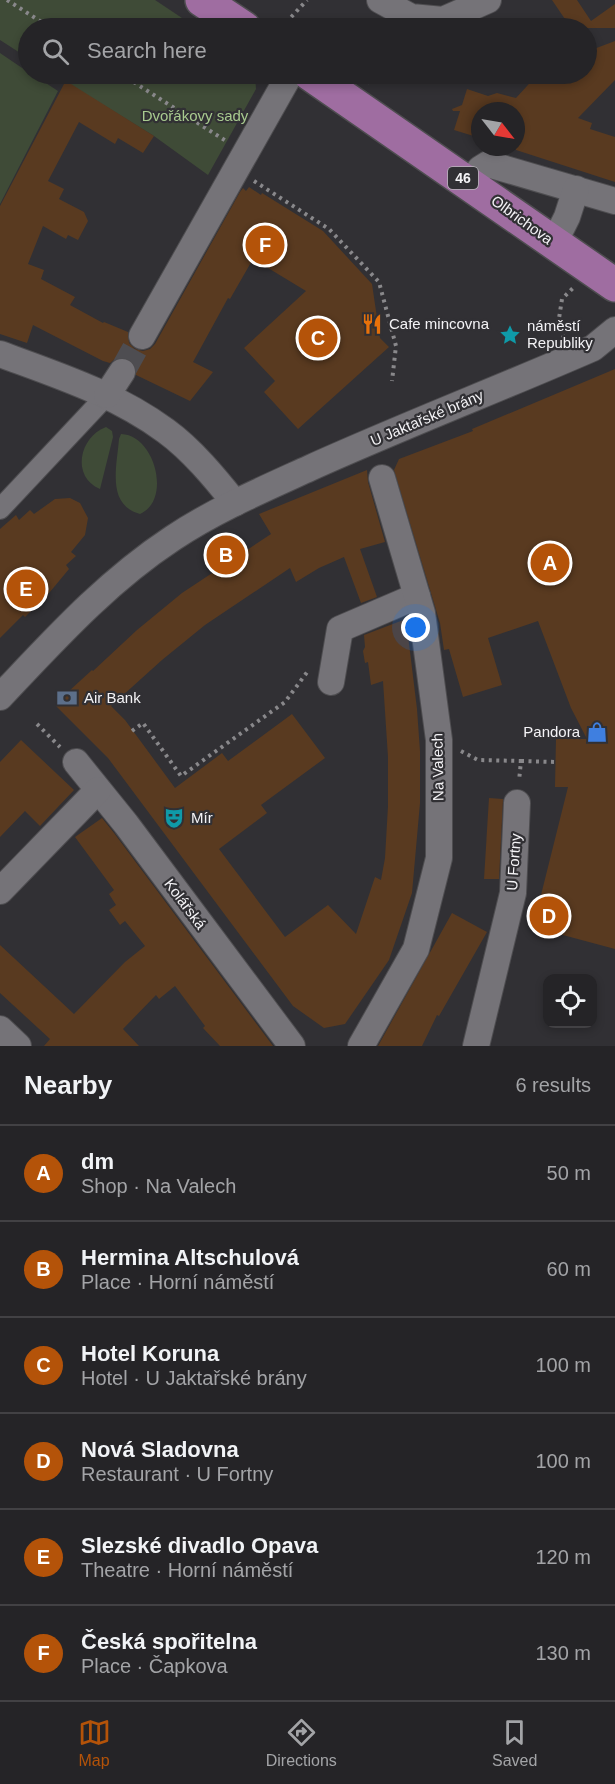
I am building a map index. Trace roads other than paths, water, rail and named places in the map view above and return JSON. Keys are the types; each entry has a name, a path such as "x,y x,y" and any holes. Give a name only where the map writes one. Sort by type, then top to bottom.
{"main road":[{"path":"202,0 229,18"},
{"name":"Olbrichova","path":"325,84 603,277"}],"street":[{"path":"380,0 411,17 422,18"},
{"path":"448,18 488,0"},
{"path":"142,336 284,84"},
{"path":"471,184 480,169 488,164 615,201"},
{"path":"554,243 567,217 576,189"},
{"name":"U Jaktařské brány","path":"0,697 75,617 119,577 174,537 236,503 371,441 593,348 615,330"},
{"path":"0,354 107,395 166,431 213,476 236,503"},
{"path":"0,509 107,395 122,372"},
{"name":"Na Valech","path":"362,1046 416,949 439,858 439,740 422,613 382,478"},
{"path":"322,674 340,629 417,596"},
{"name":"Kolářská","path":"76,762 126,824 292,1046"},
{"path":"0,891 98,790"},
{"name":"U Fortny","path":"476,1046 513,893 517,803"},
{"path":"0,1029 18,1046"}],"tunnel":[{"path":"122,372 142,336"}],"place":[{"name":"Česká spořitelna","path":"265,245"},
{"name":"Cafe mincovna","path":"372,324"},
{"name":"náměstí Republiky","path":"510,335"},
{"name":"Hotel Koruna","path":"318,338"},
{"name":"Hermina Altschulová","path":"226,555"},
{"name":"dm","path":"550,563"},
{"name":"Slezské divadlo Opava","path":"26,589"},
{"name":"Air Bank","path":"67,698"},
{"name":"Pandora","path":"597,732"},
{"name":"Mír","path":"174,818"},
{"name":"Nová Sladovna","path":"549,916"}],"park label":[{"name":"Dvořákovy sady","path":"195,116"}]}
